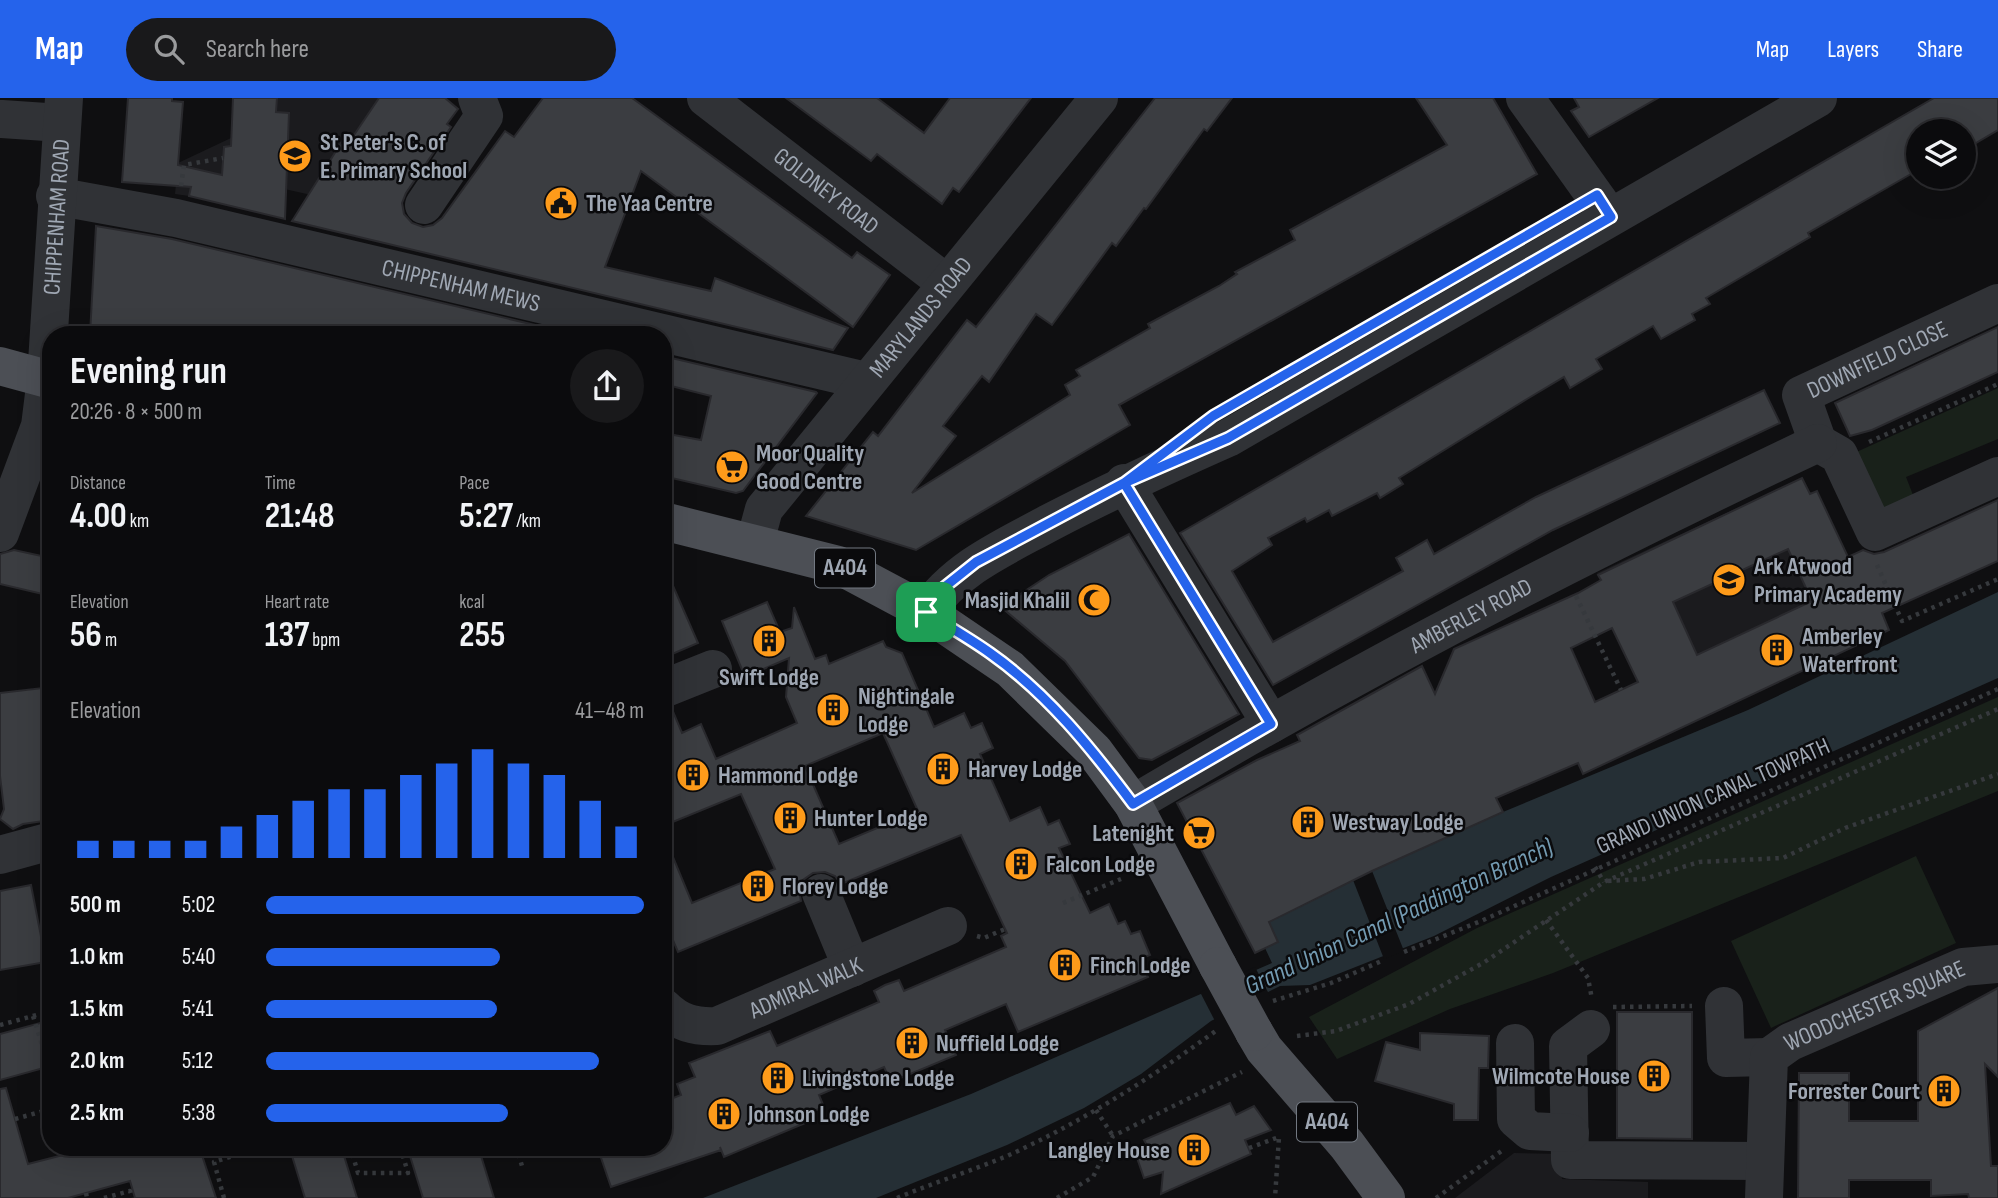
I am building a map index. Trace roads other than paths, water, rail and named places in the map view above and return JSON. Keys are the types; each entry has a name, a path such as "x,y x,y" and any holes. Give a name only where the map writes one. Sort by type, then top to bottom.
{"main road":[{"path":"0,366 42,377"},
{"name":"A404","path":"672,523 838,565 926,612 990,653 1020,678 1094,751 1133,804 1256,1034 1347,1145 1386,1198"}],"street":[{"path":"424,205 484,116 477,98"},
{"name":"GOLDNEY ROAD","path":"706,98 946,283"},
{"name":"MARYLANDS ROAD","path":"755,542 764,509 1099,98"},
{"path":"1525,98 1604,206"},
{"path":"1604,206 1766,98"},
{"path":"926,612 942,589 976,562 1124,483 1213,416 1604,206 1818,98"},
{"path":"2,119 63,110"},
{"name":"CHIPPENHAM ROAD","path":"50,326 55,196 63,110"},
{"name":"CHIPPENHAM MEWS","path":"55,196 176,218 633,326"},
{"name":"DOWNFIELD CLOSE","path":"1829,449 1801,395 1998,303"},
{"name":"CHIPPENHAM MEWS","path":"672,335 866,381"},
{"name":"CHIPPENHAM ROAD","path":"0,533 42,414"},
{"path":"1829,449 1875,532 1998,476"},
{"name":"AMBERLEY ROAD","path":"1133,804 1428,636 1562,567 1829,449"},
{"path":"1124,483 1271,724"},
{"path":"672,685 713,669"},
{"path":"0,855 42,843"},
{"path":"821,892 852,968"},
{"name":"ADMIRAL WALK","path":"672,1015 696,1027 717,1026 948,926"},
{"name":"WOODCHESTER SQUARE","path":"1765,1180 1769,1057 1790,1042 1963,967 1998,964"},
{"path":"1724,1006 1726,1058 1769,1057"},
{"path":"1591,1029 1568,1046 1570,1160 1765,1180"},
{"path":"1516,1044 1516,1119 1530,1131 1570,1133"}],"water":[{"name":"Grand Union Canal (Paddington Branch)","path":"1998,592 1998,678 1551,877 1434,936 1310,985 1280,986 1211,1021 1141,1074 1084,1108 1007,1145 876,1198 703,1198 971,1094 1272,963 1265,948 1278,941 1269,922 1372,871 1503,812 1748,710"}],"place":[{"name":"St Peter's C. of E. Primary School","path":"295,156"},
{"name":"The Yaa Centre","path":"561,203"},
{"name":"Moor Quality Good Centre","path":"732,467"},
{"name":"Ark Atwood Primary Academy","path":"1729,580"},
{"name":"Masjid Khalil","path":"1094,600"},
{"name":"Swift Lodge","path":"769,641"},
{"name":"Amberley Waterfront","path":"1777,650"},
{"name":"Nightingale Lodge","path":"833,710"},
{"name":"Harvey Lodge","path":"943,769"},
{"name":"Hammond Lodge","path":"693,775"},
{"name":"Hunter Lodge","path":"790,818"},
{"name":"Westway Lodge","path":"1308,822"},
{"name":"Latenight","path":"1199,833"},
{"name":"Falcon Lodge","path":"1021,864"},
{"name":"Florey Lodge","path":"758,886"},
{"name":"Finch Lodge","path":"1065,965"},
{"name":"Nuffield Lodge","path":"912,1043"},
{"name":"Wilmcote House","path":"1654,1076"},
{"name":"Livingstone Lodge","path":"778,1078"},
{"name":"Forrester Court","path":"1944,1091"},
{"name":"Johnson Lodge","path":"724,1114"},
{"name":"Langley House","path":"1194,1150"}]}
